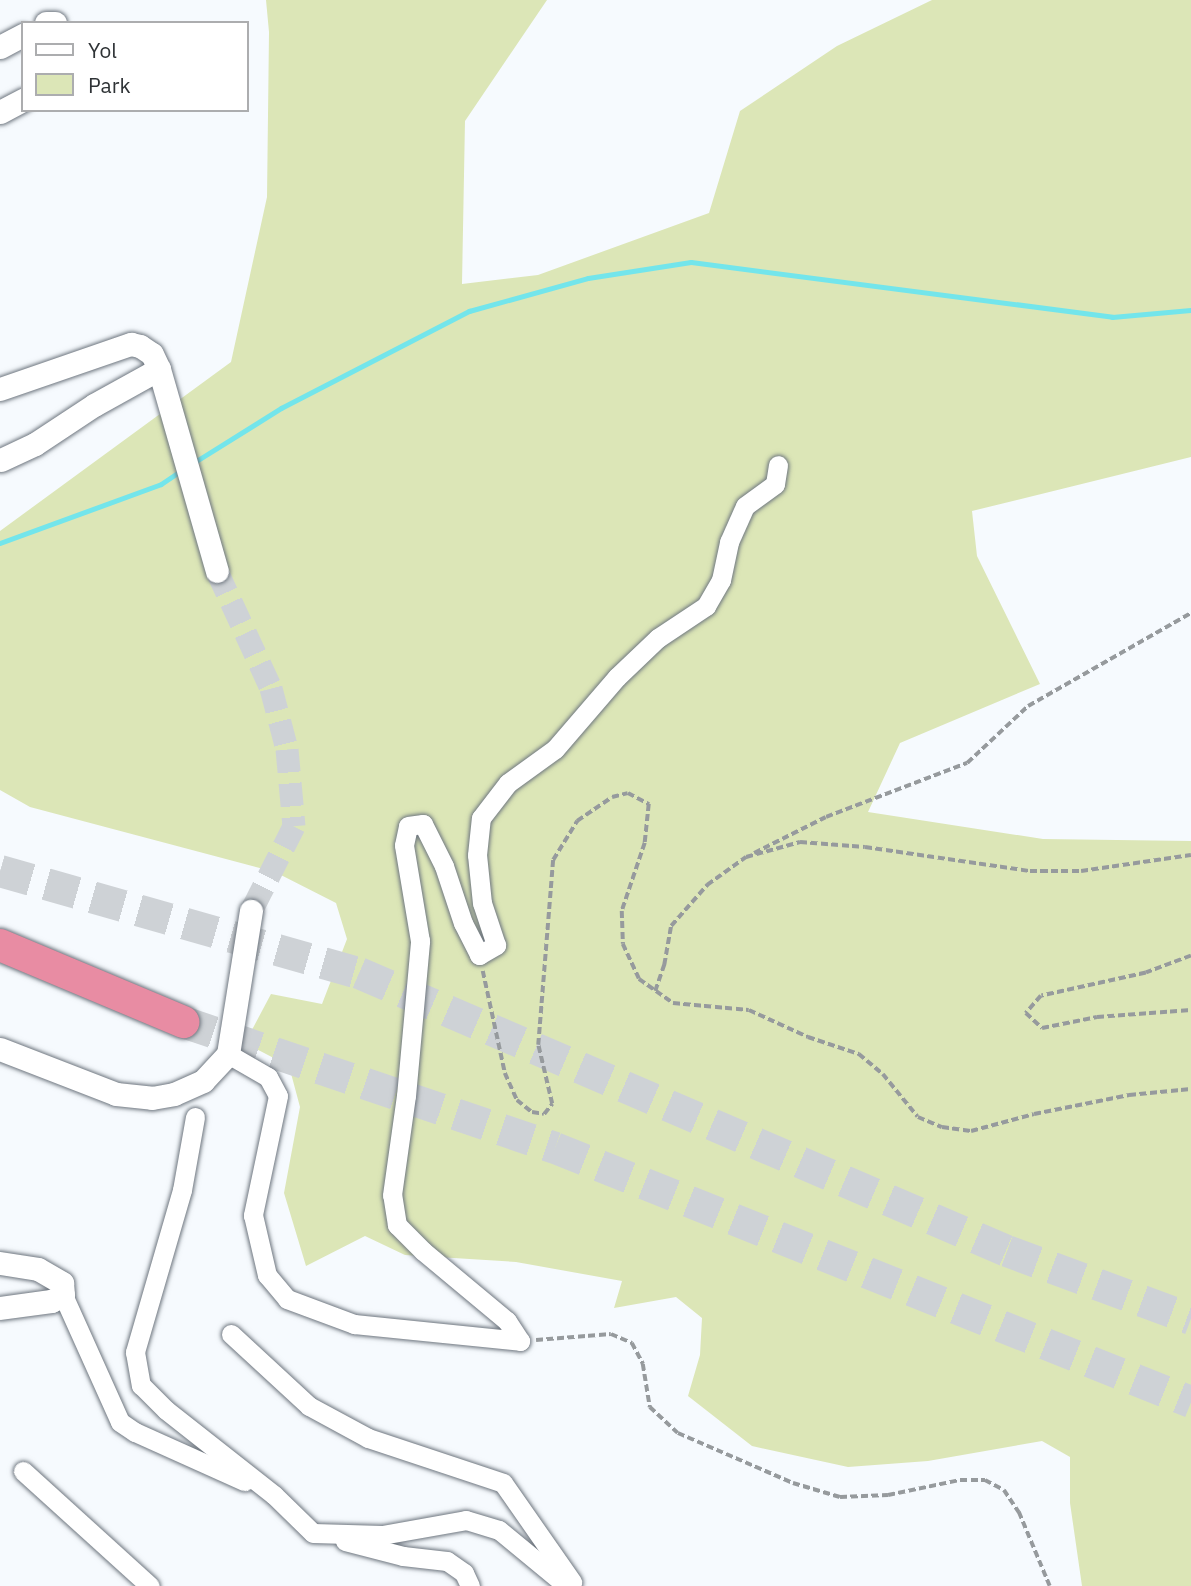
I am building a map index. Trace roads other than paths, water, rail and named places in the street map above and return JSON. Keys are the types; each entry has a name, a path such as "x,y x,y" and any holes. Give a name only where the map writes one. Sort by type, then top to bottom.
{"highway":[{"path":"0,945 183,1022"}],"street":[{"path":"0,47 21,36"},
{"path":"0,112 21,101"},
{"path":"0,389 131,345 141,346 152,354 162,376 217,571"},
{"path":"0,460 35,444 94,405 162,376"},
{"path":"228,1054 268,1077 278,1096 253,1215 267,1275 287,1299 354,1324 520,1341 507,1321 423,1251 397,1225 392,1195 406,1096 420,941 404,845 408,826 423,824 444,866 463,923 480,955 496,945 482,903 477,855 481,818 508,783 555,749 617,677 657,638 706,606 721,580 729,542 745,506 775,484 778,465"},
{"path":"0,1049 116,1094 152,1098 174,1094 203,1082 228,1054 251,911"},
{"path":"195,1117 182,1190 135,1352 141,1385 166,1410 274,1495 313,1533 403,1556 447,1561 464,1573 470,1586"},
{"path":"0,1263 38,1269 62,1283 63,1295 120,1422 135,1432 274,1495"},
{"path":"0,1308 51,1301 63,1295"},
{"path":"231,1334 309,1406 368,1438 503,1483 574,1586"},
{"path":"23,1471 149,1586"},
{"path":"313,1533 382,1535 466,1520 499,1531 567,1586"}],"waterway":[{"path":"193,463 281,408 469,311 588,278 691,262 1112,317 1191,310"},
{"path":"0,543 161,484 182,470"}],"tunnel":[{"path":"217,571 271,688 287,749 294,826 251,911"},
{"path":"0,871 359,973 1007,1251 1191,1319"},
{"path":"183,1022 555,1148 1191,1402"}]}
